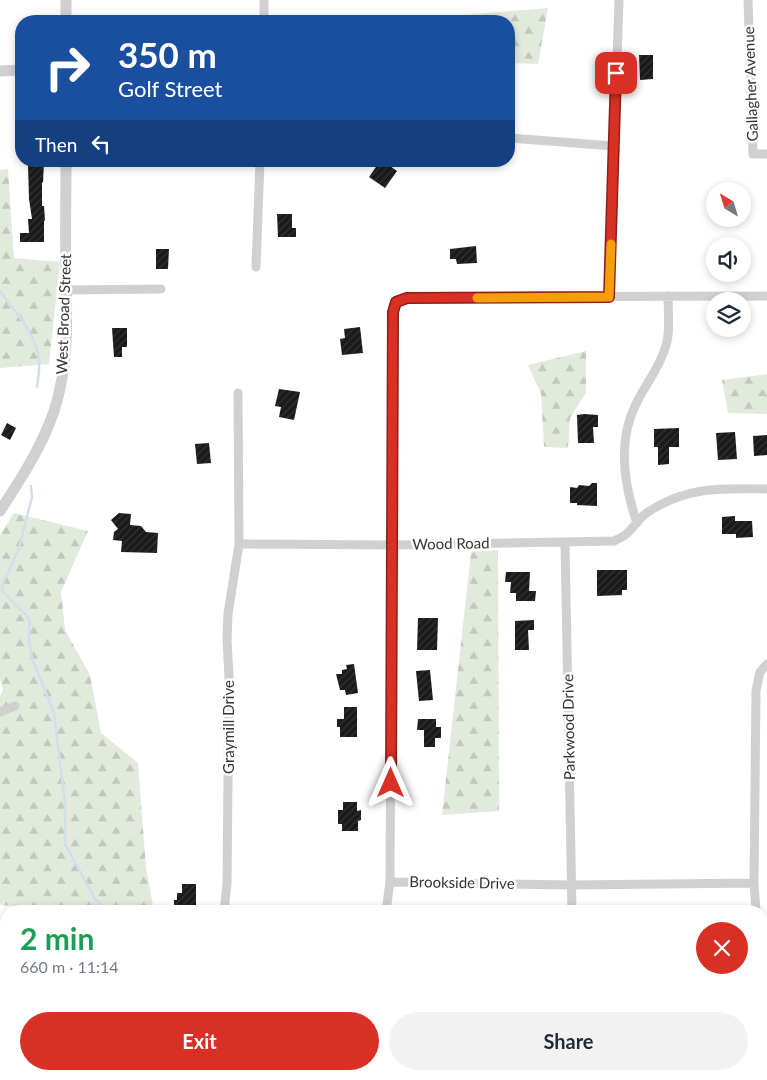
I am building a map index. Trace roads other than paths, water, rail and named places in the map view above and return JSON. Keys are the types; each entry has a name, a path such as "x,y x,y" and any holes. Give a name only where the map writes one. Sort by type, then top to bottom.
{"street":[{"path":"66,0 66,15"},
{"path":"264,0 264,15"},
{"path":"618,0 609,297 767,296"},
{"name":"Gallagher Avenue","path":"748,0 753,154 767,154"},
{"path":"0,71 15,70"},
{"path":"515,138 614,146"},
{"name":"West Broad Street","path":"0,511 38,447 54,412 65,359 67,290 66,167"},
{"path":"256,267 260,167"},
{"path":"67,290 162,289"},
{"path":"637,523 631,506 626,480 626,437 636,403 663,356 667,341 668,296"},
{"name":"Brookside Drive","path":"609,297 407,298 396,302 393,312 390,882 572,885 754,883"},
{"path":"238,393 239,544"},
{"name":"Wood Road","path":"239,544 393,545 614,541 630,532 644,515 652,509 679,496 718,488 767,489"},
{"name":"Parkwood Drive","path":"565,543 572,905"},
{"name":"Graymill Drive","path":"225,905 228,884 229,687 227,639 228,614 239,544"},
{"path":"756,905 754,883 756,691 760,672 767,664"},
{"path":"0,712 15,706"},
{"path":"387,905 390,882"}],"waterway":[{"path":"0,291 24,323 34,341 39,363 37,387"},
{"path":"31,486 32,497 19,548 2,586 3,592 27,616 30,623 29,641 32,658 54,713 65,803 65,844 95,899 102,905"}]}
